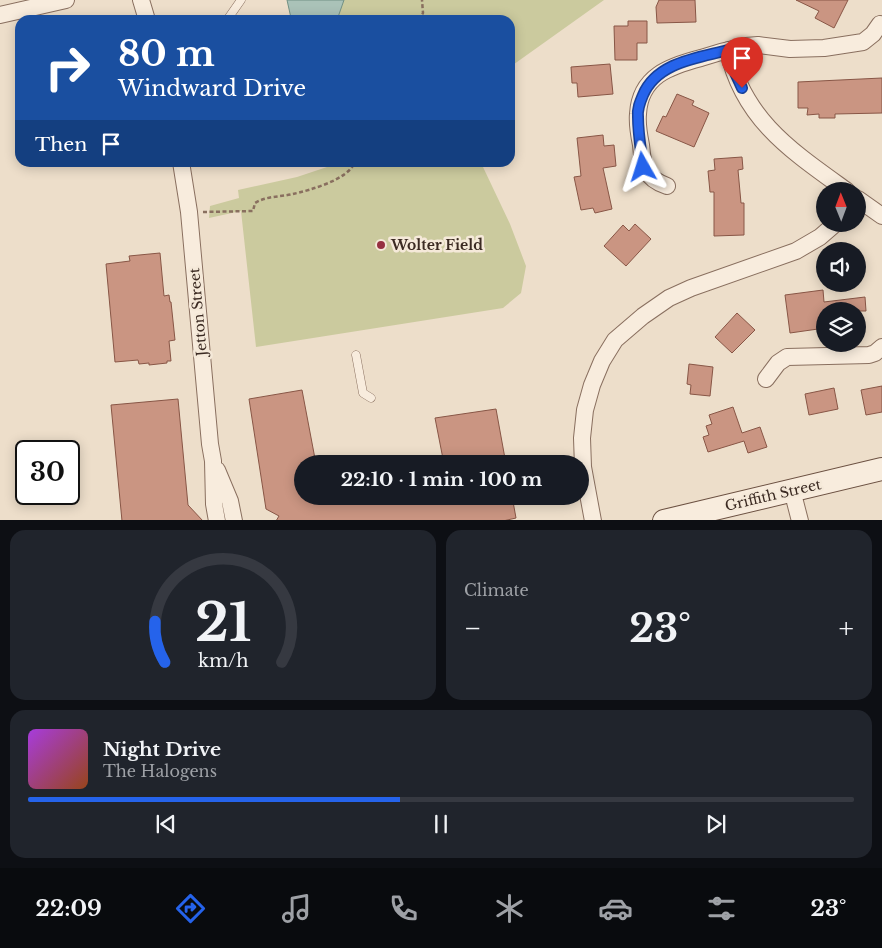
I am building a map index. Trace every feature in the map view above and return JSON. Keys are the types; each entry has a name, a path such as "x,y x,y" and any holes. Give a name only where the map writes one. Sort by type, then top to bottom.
{"main road":[{"name":"Griffith Street","path":"664,520 882,469"}],"street":[{"path":"0,15 66,0"},
{"path":"142,0 146,15"},
{"path":"667,186 650,176 643,167 637,115 646,89 653,79 662,72 675,65 746,46 758,45 809,49 863,42 873,34 880,24"},
{"path":"728,50 735,75 757,116 770,131 798,156 834,182"},
{"name":"Jetton Street","path":"183,167 190,212 213,461 214,504 218,520"},
{"path":"866,205 882,216"},
{"path":"593,520 583,467 582,438 585,410 592,385 602,362 615,340 643,316 669,298 690,288 805,247 826,232"},
{"path":"766,379 778,362 787,357 870,354 875,353 882,347"},
{"name":"Jetton Street","path":"213,461 230,501 234,520"},
{"path":"792,490 800,520"}],"lane":[{"path":"232,15 241,0"},
{"path":"356,355 363,393 370,398"}],"path":[{"path":"421,15 422,0"},
{"path":"190,212 253,211 254,203 262,198 293,194 316,188 342,176 353,167"}],"green space":[{"path":"344,0 604,0 515,63 515,15 339,15"},
{"name":"Wolter Field","path":"327,167 483,167 510,224 526,266 521,293 503,308 256,347 241,211 209,218 210,206 239,198 238,190 297,177"}],"shaded area":[{"path":"287,0 344,0 339,15 290,15"}],"building":[{"path":"659,0 695,0 696,22 657,23 656,7"},
{"path":"796,0 848,0 834,28 815,18 819,11"},
{"path":"628,21 647,21 647,43 637,43 637,60 615,60 614,26 628,26"},
{"path":"610,64 613,94 578,97 577,83 572,83 571,67"},
{"path":"882,78 882,113 835,114 835,118 819,118 819,114 807,115 808,108 798,108 798,82"},
{"path":"677,94 694,101 692,105 709,113 694,147 656,131 663,116 666,117"},
{"path":"603,135 604,146 614,145 616,166 603,168 612,209 595,213 593,208 581,210 574,177 581,176 577,138"},
{"path":"742,157 743,169 738,170 741,203 744,203 744,235 714,236 714,192 710,192 708,171 715,170 714,159"},
{"path":"635,224 651,239 626,266 604,246 623,225 629,231"},
{"path":"160,253 164,296 169,295 171,302 175,340 169,341 171,361 149,365 149,363 139,364 138,360 115,362 106,264 130,261 129,256"},
{"path":"816,291 823,292 824,302 816,302 816,329 790,333 785,295"},
{"path":"865,297 865,302 824,302"},
{"path":"737,313 755,330 732,353 715,337"},
{"path":"689,364 713,367 710,396 690,394 691,385 687,384"},
{"path":"882,386 882,412 866,415 861,390"},
{"path":"834,388 838,409 809,415 805,394"},
{"path":"302,390 314,455 294,455 294,505 514,505 516,518 507,520 277,520 279,516 266,509 249,399"},
{"path":"178,399 188,505 202,520 122,520 111,405"},
{"path":"733,407 742,433 760,427 767,447 748,453 744,441 708,452 703,437 709,435 706,426 712,424 709,415"},
{"path":"496,409 504,455 442,455 435,418"}],"place":[{"name":"Wolter Field","path":"381,245"}],"route":[{"path":"643,167 637,115 646,89 653,79 675,65 728,50 735,75 742,88"}]}
